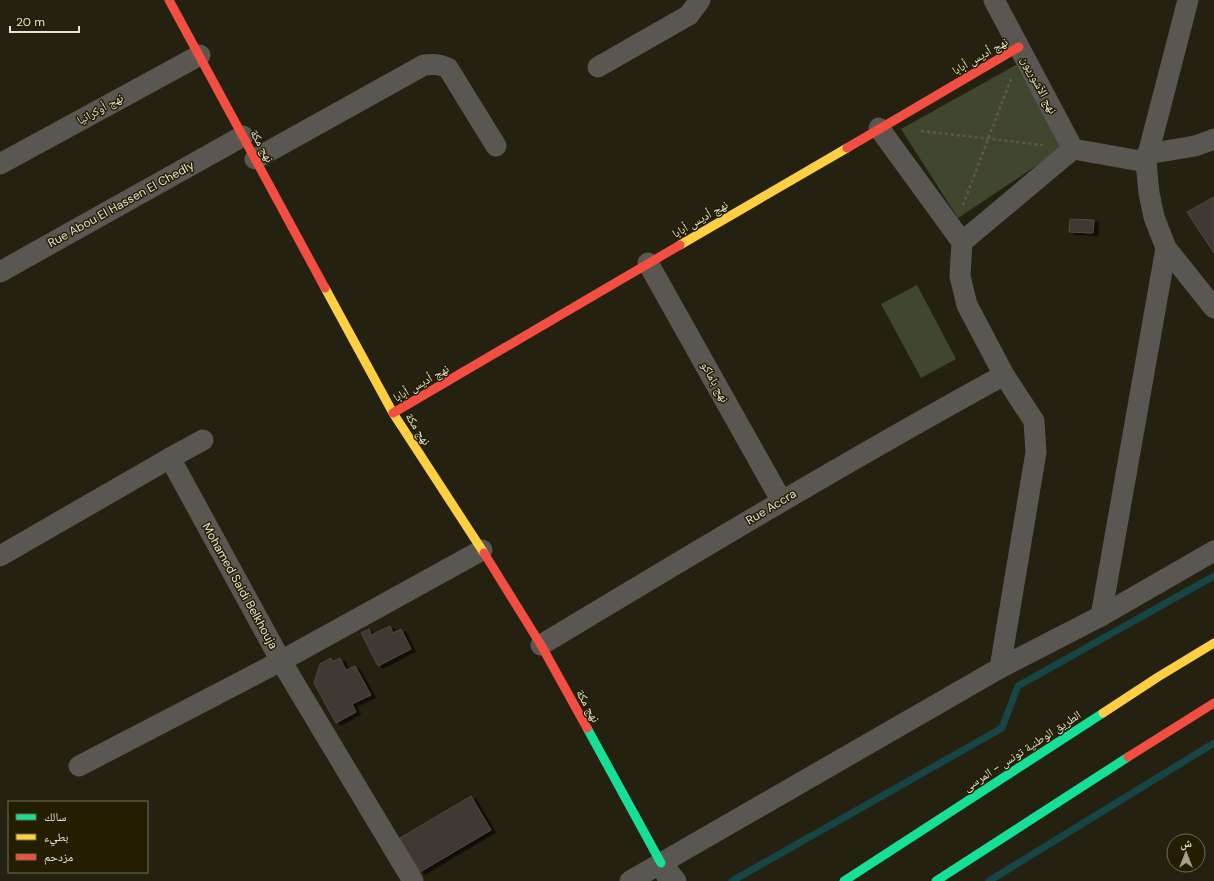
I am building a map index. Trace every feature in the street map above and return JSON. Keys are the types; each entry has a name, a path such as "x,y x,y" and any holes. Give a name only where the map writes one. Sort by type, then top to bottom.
{"main road":[{"name":"نهج مكة","path":"169,0 394,413 541,645 665,872"},
{"name":"نهج أديس أبابا","path":"394,413 1019,47"},
{"name":"الطريق الوطنية تونس - المرسى","path":"844,881 1158,677 1214,643"},
{"path":"936,881 1149,743 1214,703"}],"street":[{"path":"598,67 689,15 700,0"},
{"name":"نهج الآشوريون","path":"994,0 1073,149"},
{"path":"1188,0 1146,158 1149,193 1154,217 1166,248 1214,308"},
{"name":"نهج أوكرانيا","path":"0,164 200,55"},
{"path":"255,158 424,65 431,64 440,64 448,68 496,146"},
{"path":"879,128 962,242 960,276 968,305 1004,374 1034,421 1036,452 1000,668"},
{"name":"Rue Abou El Hassen El Chedly","path":"0,272 243,136"},
{"path":"962,242 1073,149 1146,158 1195,146 1214,138"},
{"path":"1101,616 1166,248"},
{"name":"نهج باماكو","path":"648,263 781,500"},
{"name":"Rue Accra","path":"541,645 781,500 1004,374"},
{"path":"0,556 203,440"},
{"name":"Mohamed Saidi Belkhouja","path":"170,458 281,662 413,881"},
{"path":"79,766 281,662 482,550"},
{"path":"630,881 665,872 1000,668 1101,616 1214,551"},
{"path":"665,872 676,881"}],"path":[{"path":"962,242 958,218 1016,65 1019,47"},
{"path":"916,130 1073,149"}],"green space":[{"path":"1016,65 1063,148 958,218 901,129"},
{"path":"917,285 956,359 921,378 881,304"}],"building":[{"path":"1214,197 1214,253 1187,212"},
{"path":"1070,219 1094,220 1093,233 1069,232"},
{"path":"390,626 393,633 401,629 411,649 378,666 361,633 369,629 371,635"},
{"path":"331,658 332,662 340,658 346,670 355,666 371,695 352,704 356,712 336,723 314,683 320,664"},
{"path":"471,796 491,830 420,872 400,838"}],"waterway":[{"path":"732,881 1002,728 1018,686 1214,576"},
{"path":"989,881 1214,743"}],"traffic: fast":[{"path":"844,881 1103,713"},
{"path":"587,728 661,863"},
{"path":"936,881 1128,757"}],"traffic: slow":[{"path":"680,245 847,148"},
{"path":"325,288 393,413 484,553"},
{"path":"1103,713 1214,643"}],"traffic: jam":[{"path":"169,0 325,288"},
{"path":"847,148 1019,47"},
{"path":"393,413 680,245"},
{"path":"484,553 541,645 587,728"},
{"path":"1128,757 1214,703"}]}
